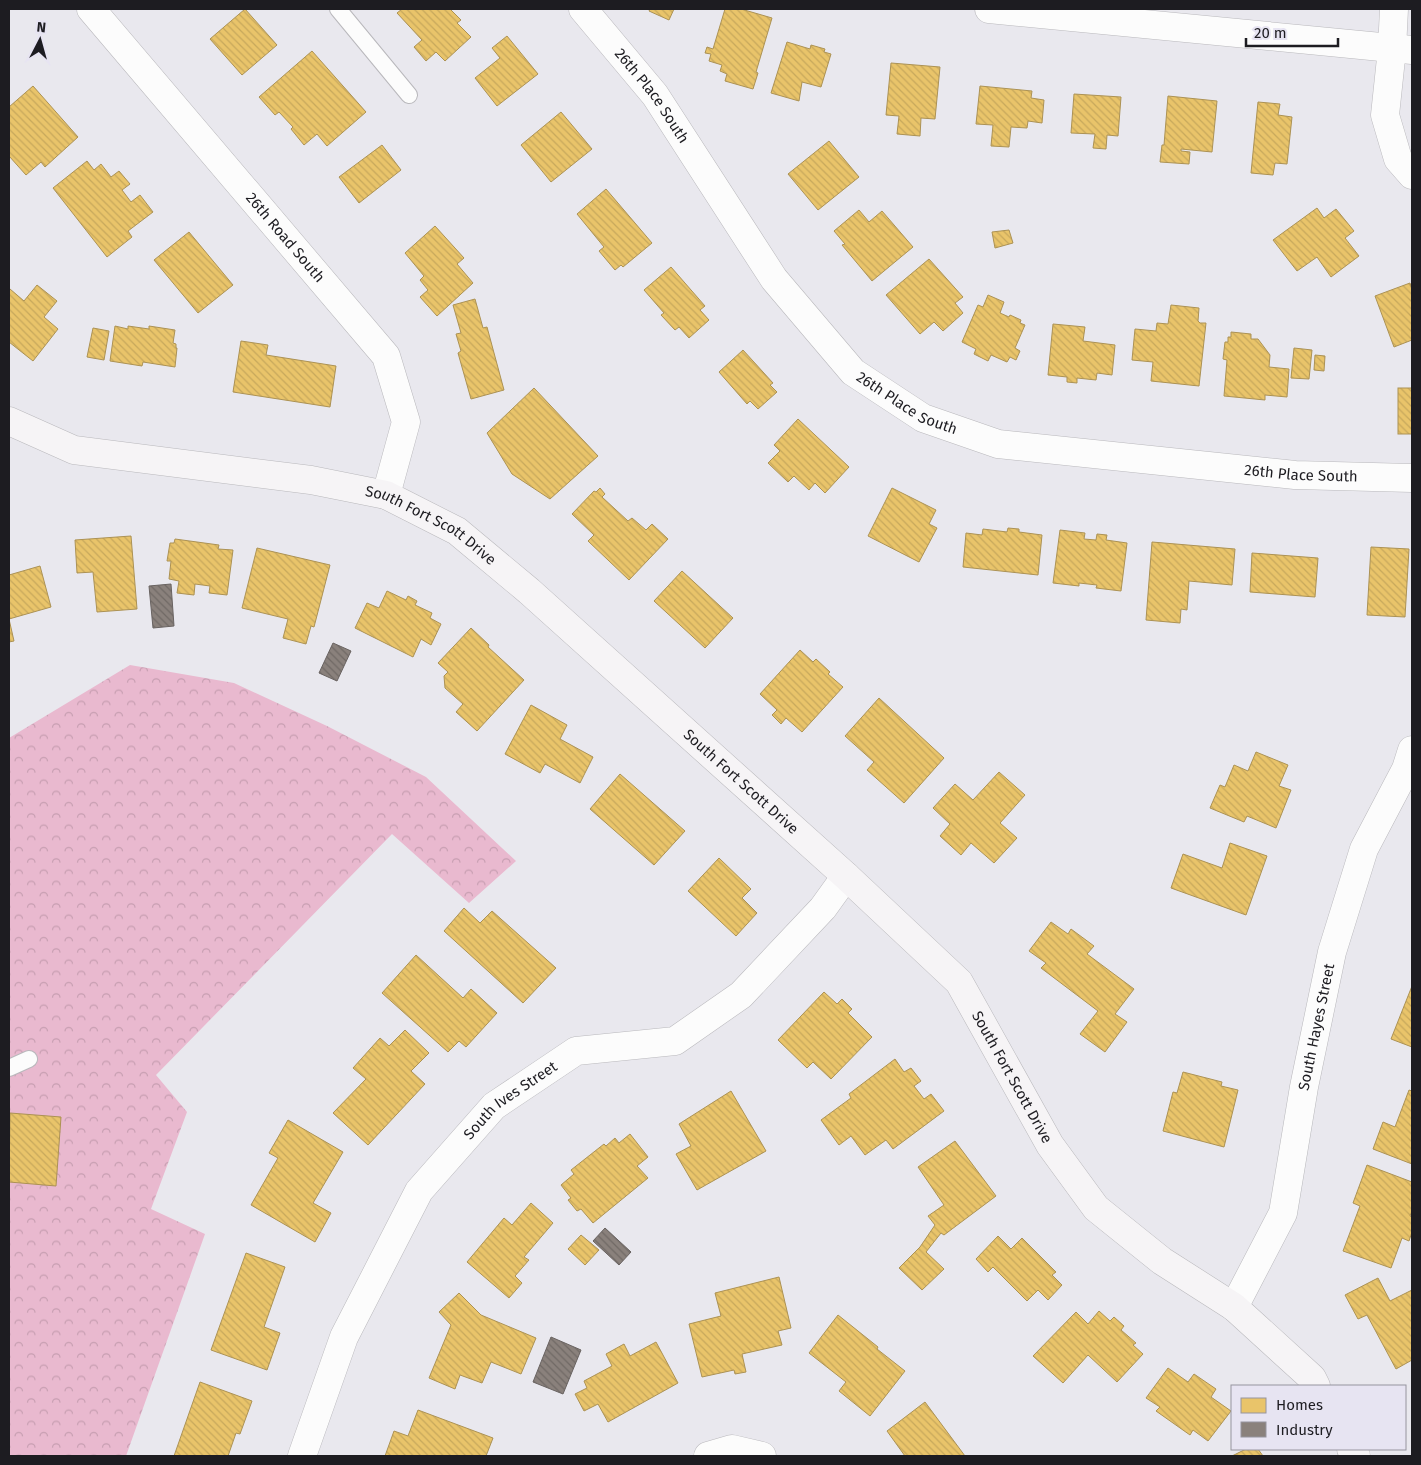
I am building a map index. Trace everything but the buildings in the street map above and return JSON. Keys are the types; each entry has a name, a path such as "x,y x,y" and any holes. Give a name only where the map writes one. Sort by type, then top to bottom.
{"street":[{"name":"26th Road South","path":"91,9 386,356 406,422 386,495"},
{"name":"26th Place South","path":"583,9 655,95 774,279 853,372 923,418 998,444 1295,475 1412,478"},
{"path":"989,9 1402,50"},
{"path":"1394,9 1402,50 1385,115 1398,159 1412,175"},
{"name":"South Fort Scott Drive","path":"10,424 74,450 311,480 386,495 457,531 529,591 846,876 959,982 1050,1145 1096,1208 1162,1261 1234,1307 1312,1378 1316,1385"},
{"name":"South Hayes Street","path":"1234,1307 1283,1213 1304,1087 1332,952 1364,849 1406,769 1412,750"},
{"name":"South Ives Street","path":"302,1456 344,1337 419,1190 494,1106 576,1051 675,1041 741,995 823,908 846,876"},
{"path":"708,1456 732,1449 762,1456"}],"lane":[{"path":"338,9 410,95"},
{"path":"9,1068 29,1059"}],"green space":[{"path":"130,665 234,683 327,726 426,777 516,861 469,903 392,834 156,1075 187,1112 151,1209 205,1234 126,1456 9,1456 9,738"}]}
